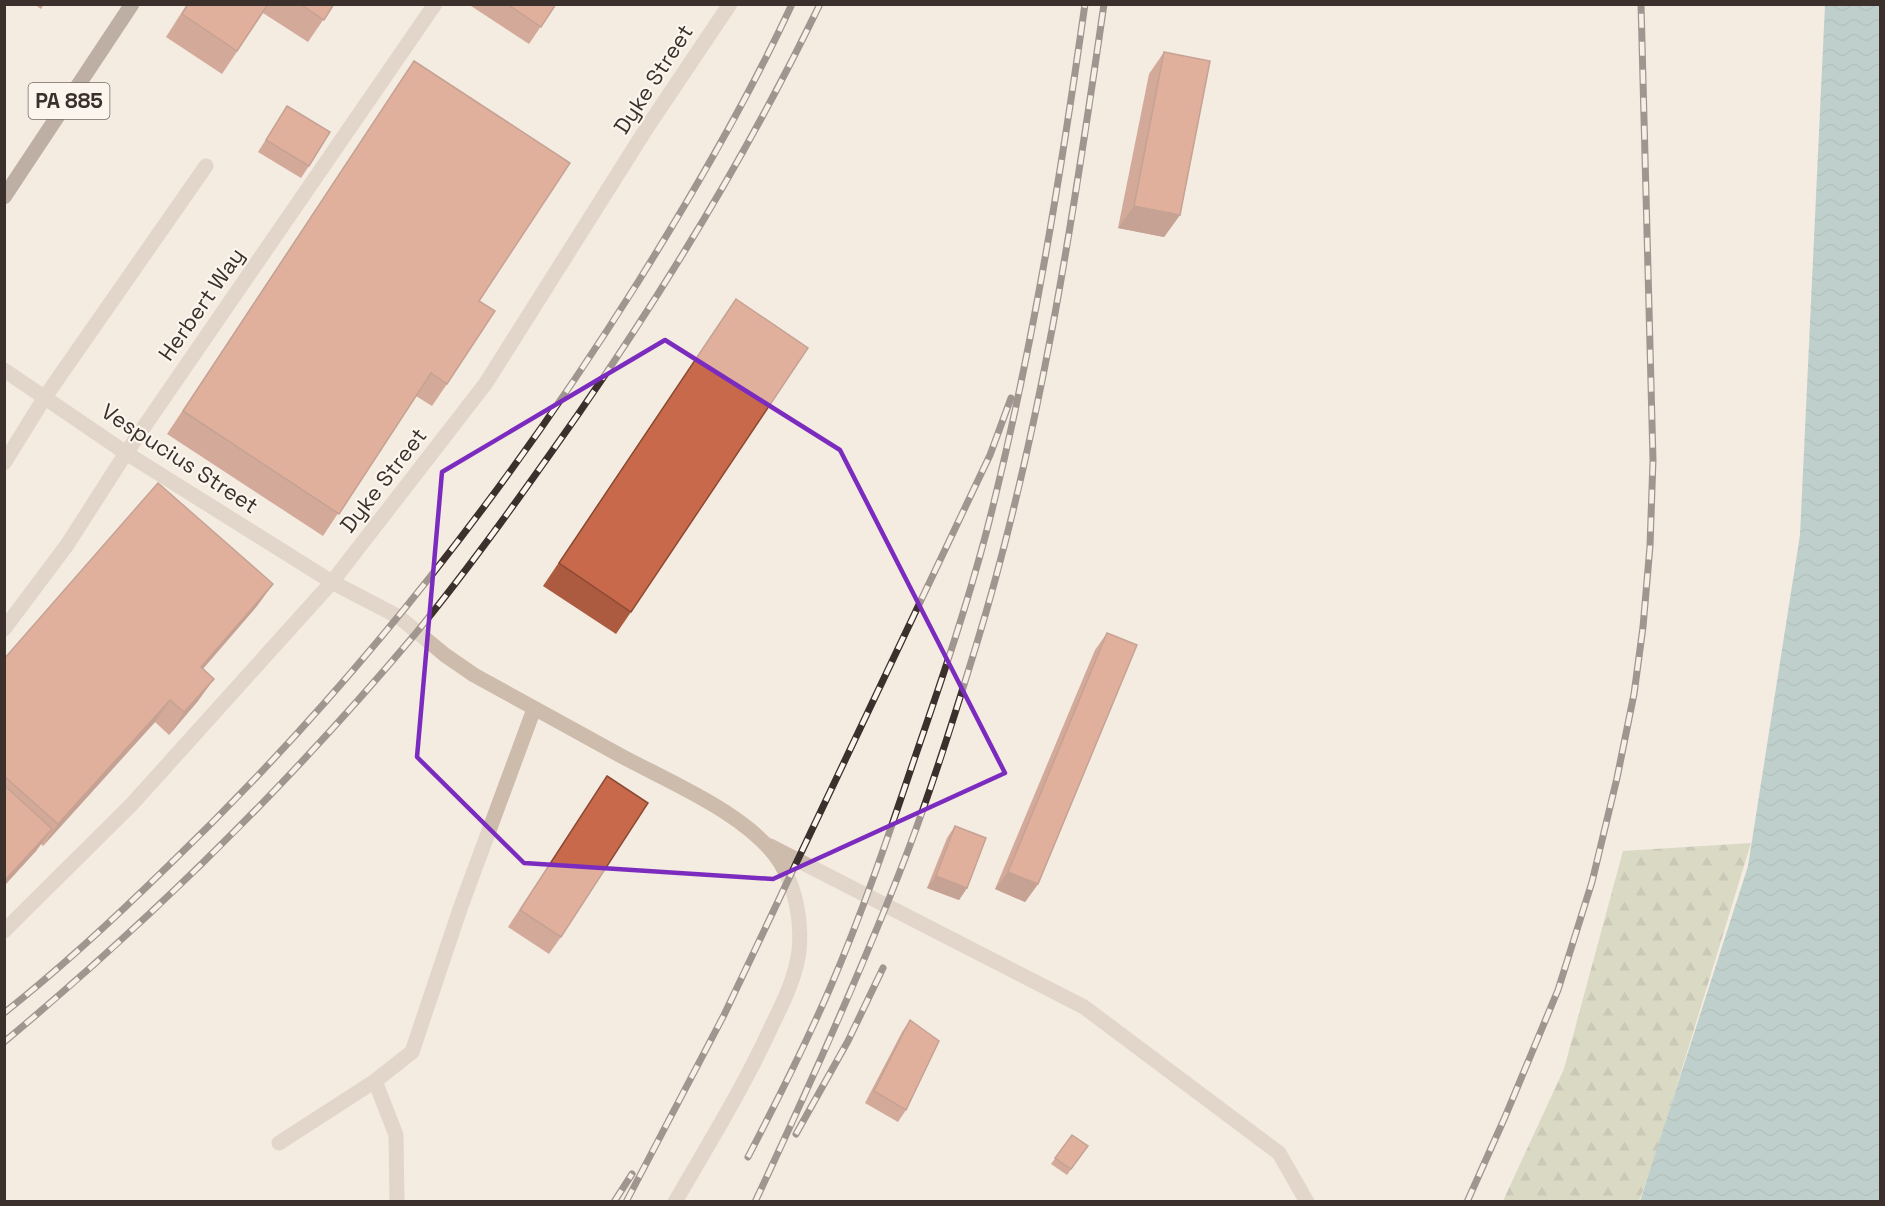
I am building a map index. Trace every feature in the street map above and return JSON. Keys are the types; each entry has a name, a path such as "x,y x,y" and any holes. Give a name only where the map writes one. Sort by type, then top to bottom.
{"main road":[{"name":"PA 885","path":"4,197 132,4"}],"street":[{"name":"Herbert Way","path":"4,629 67,545 126,453 435,4"},
{"name":"Dyke Street","path":"4,931 132,804 332,582 486,383 648,126 730,4"},
{"path":"4,463 45,397 206,166"},
{"name":"Vespucius Street","path":"4,370 126,453 332,582 399,617 445,655 474,675 703,800 741,823 765,843"},
{"path":"279,1143 375,1081 412,1052 460,909 534,709"},
{"path":"675,1202 748,1076 783,1002 799,952 799,925 794,893 781,863 765,843"},
{"path":"765,843 1084,1007 1279,1153 1307,1202"},
{"path":"375,1081 396,1134 397,1202"}],"highlighted area":[{"path":"665,340 840,450 1005,773 773,879 524,863 417,757 442,472"}],"green space":[{"path":"1751,843 1654,1160 1639,1201 1503,1201 1564,1069 1623,851"}],"water":[{"path":"1825,5 1880,5 1880,1201 1640,1201 1748,866 1800,535"}],"building":[{"path":"188,4 268,4 237,51 182,14"},
{"path":"300,4 334,4 324,20"},
{"path":"507,4 556,4 541,27"},
{"path":"1164,52 1210,61 1180,215 1134,206"},
{"path":"414,61 570,163 479,301 495,311 447,384 431,373 339,514 183,411"},
{"path":"287,106 330,132 309,166 266,140"},
{"path":"736,299 808,348 631,612 559,563"},
{"path":"158,483 273,584 201,667 214,679 184,712 170,700 58,824 4,776 4,659"},
{"path":"1107,633 1137,645 1038,884 1008,872"},
{"path":"607,776 648,803 561,937 520,910"},
{"path":"4,785 52,829 4,881"},
{"path":"955,826 986,838 967,888 936,876"},
{"path":"910,1020 939,1041 906,1110 874,1091"},
{"path":"1072,1135 1088,1146 1071,1169 1055,1158"}],"railway":[{"path":"4,1013 109,923 235,800 361,661 479,514 587,361 638,282 719,146 792,4"},
{"path":"4,1042 114,947 219,847 320,742 438,606 540,469 677,264 766,110 820,4"},
{"path":"748,1157 811,1031 853,932 936,697 976,570 1008,444 1034,319 1085,4"},
{"path":"755,1202 832,1033 887,904 933,781 976,646 1019,488 1052,328 1067,247 1104,4"},
{"path":"1467,1202 1558,990 1592,882 1634,694 1650,546 1653,460 1641,4"},
{"path":"626,1202 724,1015 990,455 1011,398"},
{"path":"796,1134 848,1041 883,968"},
{"path":"614,1202 632,1174"}]}
